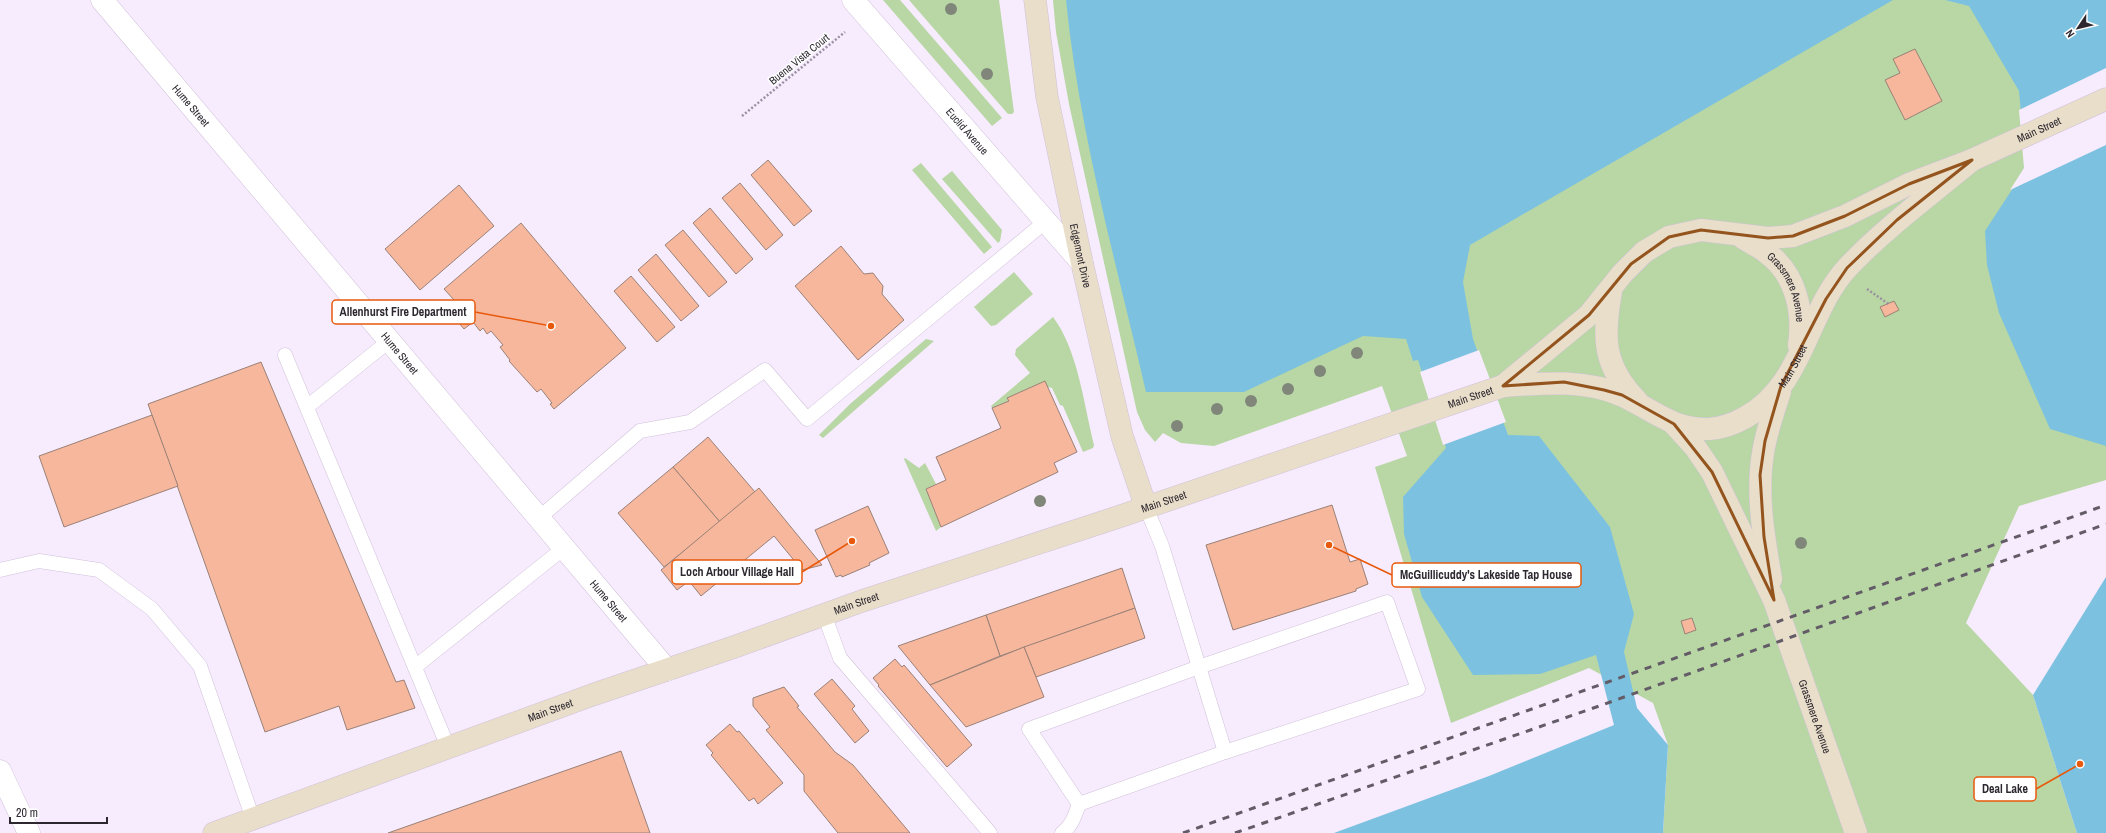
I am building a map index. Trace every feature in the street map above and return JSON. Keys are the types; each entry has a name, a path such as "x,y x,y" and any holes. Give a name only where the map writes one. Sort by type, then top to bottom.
{"street":[{"name":"Hume Street","path":"102,0 667,670"},
{"name":"Edgemont Drive","path":"1035,0 1047,97 1082,263 1122,436 1146,507"},
{"name":"Euclid Avenue","path":"859,8 1082,263"},
{"name":"Main Street","path":"1503,386 1579,325 1601,302 1631,264 1644,252 1669,237 1701,230 1768,238 1793,236 1845,216 1909,184 1972,160 2106,99"},
{"name":"Main Street","path":"214,833 592,694 667,670 824,614 1503,386 1564,382 1622,395 1646,410 1674,424 1696,429 1725,427 1761,408 1770,401 1781,386 1798,357 1826,299 1847,268 1897,220 1972,160"},
{"name":"Grassmere Avenue","path":"1739,235 1768,253 1787,275 1796,292 1802,326 1798,357"},
{"path":"1612,288 1605,330 1609,359 1622,383 1646,410"},
{"name":"Grassmere Avenue","path":"1774,600 1764,537 1760,475 1765,441 1781,386"},
{"name":"Grassmere Avenue","path":"1674,424 1694,447 1712,472 1774,600 1856,833"},
{"path":"0,771 29,833"}],"lane":[{"path":"539,518 640,430 690,422 765,370 808,419 1045,222"},
{"path":"307,407 389,341"},
{"path":"285,355 448,747"},
{"path":"1146,507 1162,546 1225,752"},
{"path":"415,667 564,548"},
{"path":"0,570 39,561 99,570 152,609 200,666 253,819"},
{"path":"1062,833 1068,829 1071,824 1079,804 1225,752 1418,689 1387,602 1199,667 1029,729 1079,804"},
{"path":"824,614 840,658 990,833"}],"path":[{"name":"Buena Vista Court","path":"742,116 859,8"},
{"path":"1864,286 1890,305"}],"highlighted area":[{"path":"1972,160 1897,220 1847,268 1826,299 1781,386 1765,441 1760,475 1764,537 1774,600 1712,472 1674,424 1622,395 1604,390 1564,382 1503,386 1589,315 1631,264 1669,237 1701,230 1768,238 1793,236 1845,216 1909,184"}],"green space":[{"path":"883,0 900,0 1002,118 992,126"},
{"path":"909,0 999,0 1014,112 1012,114 1008,114"},
{"path":"1053,0 2106,0 2106,480 2019,506 1966,623 2033,695 2077,833 1663,833 1668,745 1653,703 1589,668 1451,723 1375,467 1407,456 1382,386 1214,446 1181,443 1163,433 1155,442 1145,430 1137,412 1069,104 1056,32"},
{"path":"921,163 992,247 984,254 912,170"},
{"path":"952,171 1002,230 1000,241 998,243 942,179"},
{"path":"1014,272 1033,294 996,325 991,326 974,307"},
{"path":"1053,317 1062,330 1069,345 1079,378 1094,445 1093,448 1083,452 1063,406 1060,405 1052,388 1048,387 1045,381 1007,398 1009,401 992,408 991,406 1030,373 1015,355 1016,349"},
{"path":"926,339 934,341 823,438 819,435 850,404"},
{"path":"905,458 919,468 925,463 936,484 926,489 941,527 936,531 904,459"}],"water":[{"path":"1066,0 1893,0 1470,245 1463,282 1473,339 1508,435 1539,436 1610,527 1634,614 1624,652 1637,708 1668,745 1663,833 1334,833 1489,776 1614,725 1596,655 1540,674 1473,675 1422,597 1404,534 1403,497 1446,448 1418,360 1413,361 1406,339 1363,336 1244,392 1146,392 1089,148 1072,49"},
{"path":"1945,0 2106,0 2106,446 2050,429 1999,313 1987,265 1985,231 2026,168 2019,91 1969,6"},
{"path":"2106,577 2106,833 2077,833 2033,695"}],"pier":[{"path":"2106,68 2106,145 2010,190 2024,168 2019,110"},
{"path":"1479,350 1506,422 1443,445 1420,372"}],"building":[{"path":"1915,49 1942,101 1905,120 1885,80 1900,73 1893,59"},
{"path":"768,160 812,211 794,226 751,175"},
{"path":"740,183 783,235 766,250 722,198"},
{"path":"459,185 494,226 420,290 385,249"},
{"path":"710,208 753,259 736,274 693,223"},
{"path":"521,223 626,348 554,409 550,404 552,403 541,389 537,392 509,361 510,360 500,347 503,345 491,331 487,334 483,328 480,331 473,322 464,329 446,308 455,301 444,289"},
{"path":"683,230 727,282 709,297 665,245"},
{"path":"841,246 864,274 873,273 883,286 882,294 904,320 858,360 795,286"},
{"path":"656,254 699,306 681,321 638,270"},
{"path":"631,276 675,327 657,342 614,291"},
{"path":"1894,301 1899,310 1885,317 1880,307"},
{"path":"261,362 396,682 404,680 415,708 347,730 339,706 265,732 148,404"},
{"path":"1045,381 1077,452 1054,463 1058,472 941,527 926,489 946,480 936,457 1001,428 992,408 1009,401 1007,398"},
{"path":"152,415 178,486 64,527 39,456"},
{"path":"708,437 755,492 720,522 673,467"},
{"path":"673,467 720,522 664,567 618,513"},
{"path":"759,488 822,565 802,570 774,536 701,596 689,581 677,590 661,570"},
{"path":"1332,505 1350,562 1360,559 1368,584 1356,589 1356,591 1233,630 1206,545"},
{"path":"868,506 889,553 869,563 870,565 842,577 841,575 836,577 815,530"},
{"path":"1122,568 1135,608 1000,656 986,615"},
{"path":"1135,608 1145,638 1036,677 1024,647"},
{"path":"986,615 1000,656 930,685 898,646"},
{"path":"1692,618 1696,630 1685,634 1681,621"},
{"path":"1024,647 1044,697 966,727 930,685"},
{"path":"895,659 902,667 904,665 972,745 947,767 878,686 879,685 873,678"},
{"path":"832,679 855,706 852,709 869,731 855,743 814,694"},
{"path":"784,687 799,706 797,707 835,752 853,765 910,833 838,833 804,791 804,775 766,730 770,727 753,706 753,698"},
{"path":"730,724 737,732 739,731 783,783 758,804 754,798 749,801 711,755 713,753 706,745"},
{"path":"621,751 650,833 388,833"}],"railway":[{"path":"1183,833 2106,505"},
{"path":"1235,833 1602,705 2106,524"}],"place":[{"name":"Allenhurst Fire Department","path":"551,326"},
{"name":"Loch Arbour Village Hall","path":"852,541"},
{"name":"McGuillicuddy's Lakeside Tap House","path":"1329,545"},
{"name":"Deal Lake","path":"2080,764"}]}
